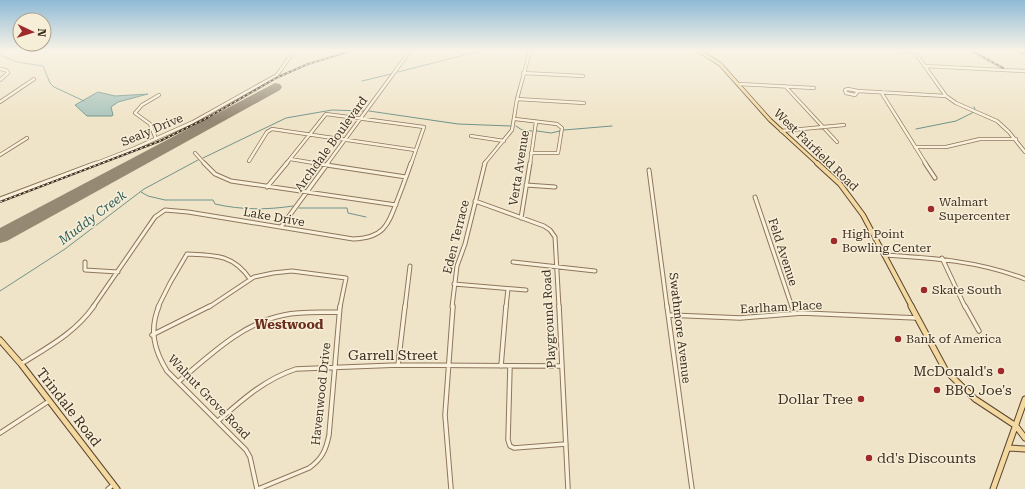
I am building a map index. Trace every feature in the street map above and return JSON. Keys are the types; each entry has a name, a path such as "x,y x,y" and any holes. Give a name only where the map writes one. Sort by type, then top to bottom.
{"main road":[{"name":"West Fairfield Road","path":"729,74 781,131 840,184 857,206 942,365 955,381 975,399 1016,426 1025,438"},
{"name":"Trindale Road","path":"0,340 21,364 115,487"},
{"path":"993,489 1025,399"},
{"path":"1008,448 1025,449"}],"street":[{"name":"Sealy Drive","path":"0,199 158,139 214,112 278,74"},
{"name":"Archdale Boulevard","path":"281,227 393,74"},
{"name":"Eden Terrace","path":"450,489 446,415 454,284 457,266 465,244 486,160 512,130 523,74"},
{"path":"539,74 583,76"},
{"path":"930,74 946,96 956,103 997,121 1016,139 1025,152"},
{"path":"0,102 34,79"},
{"path":"738,84 814,88"},
{"path":"785,86 837,142"},
{"path":"858,91 855,95 851,95 846,93 844,90 848,89 858,91 946,96"},
{"path":"881,92 936,178"},
{"path":"158,139 150,124 136,115 136,110 141,105 159,95"},
{"path":"517,99 584,103"},
{"name":"Lake Drive","path":"21,364 66,336 77,326 118,272 155,217 165,210 202,213 346,238 366,238 376,235 386,228 396,205 424,127 326,114 309,135"},
{"path":"515,119 557,124 562,126 559,152 555,154 531,153"},
{"name":"Verta Avenue","path":"521,218 536,122"},
{"path":"781,131 844,125"},
{"path":"249,161 269,130 416,150"},
{"path":"267,187 309,135"},
{"path":"471,136 504,141"},
{"path":"0,155 27,138"},
{"path":"915,147 946,147 980,139 1016,139"},
{"path":"195,154 215,174 222,178 267,187 396,205"},
{"path":"290,159 406,177"},
{"name":"Swathmore Avenue","path":"649,170 692,489"},
{"path":"526,185 555,187"},
{"name":"Feld Avenue","path":"755,197 794,313"},
{"name":"Playground Road","path":"475,201 544,226 553,232 555,237 568,489"},
{"name":"Walnut Grove Road","path":"250,279 238,263 228,258 187,254 160,301 153,322 152,335 154,348 158,359 178,382 249,454 257,489"},
{"path":"884,255 942,258 981,263 1025,279"},
{"path":"942,258 954,286 980,331"},
{"path":"85,262 85,270 118,272"},
{"path":"513,262 595,271"},
{"path":"398,365 410,266"},
{"name":"Havenwood Drive","path":"152,335 207,308 250,279 286,271 333,275 346,278 339,312 328,442 322,458 309,468 257,489"},
{"path":"454,284 526,290"},
{"path":"501,366 508,289"},
{"path":"178,382 242,332 259,323 289,314 339,312"},
{"name":"Earlham Place","path":"669,315 740,318 794,313 917,318"},
{"name":"Garrell Street","path":"218,421 259,386 276,376 296,369 398,365 562,366"},
{"path":"510,366 508,440 510,446 514,448 566,444"},
{"path":"0,433 49,401"},
{"path":"108,489 115,487"}],"water":[{"path":"98,92 115,96 148,94 118,102 111,107 112,116 87,116 75,105"}],"waterway":[{"path":"46,74 50,83 54,87 84,101"},
{"name":"Muddy Creek","path":"362,81 391,74"},
{"name":"Muddy Creek","path":"203,158 286,118 332,110 364,111"},
{"path":"369,111 458,124 511,126"},
{"path":"916,129 956,121 974,112"},
{"path":"516,126 522,130 532,131"},
{"path":"564,130 612,126"},
{"path":"537,131 551,133 560,131"},
{"name":"Muddy Creek","path":"0,291 65,249 144,189 198,160"},
{"path":"141,192 148,196 165,200 213,200 215,204 244,208 264,209 293,206"},
{"path":"299,208 347,208 348,213 366,217"}],"runway":[{"path":"0,236 275,87"}],"railway":[{"path":"0,202 160,141 207,118 285,74"}],"place":[{"name":"Walmart Supercenter","path":"931,209"},
{"name":"High Point Bowling Center","path":"834,241"},
{"name":"Skate South","path":"924,290"},
{"name":"Bank of America","path":"898,339"},
{"name":"McDonald's","path":"1001,371"},
{"name":"BBQ Joe's","path":"937,390"},
{"name":"Dollar Tree","path":"861,399"},
{"name":"dd's Discounts","path":"869,458"}],"district":[{"name":"Westwood","path":"289,324"}]}
